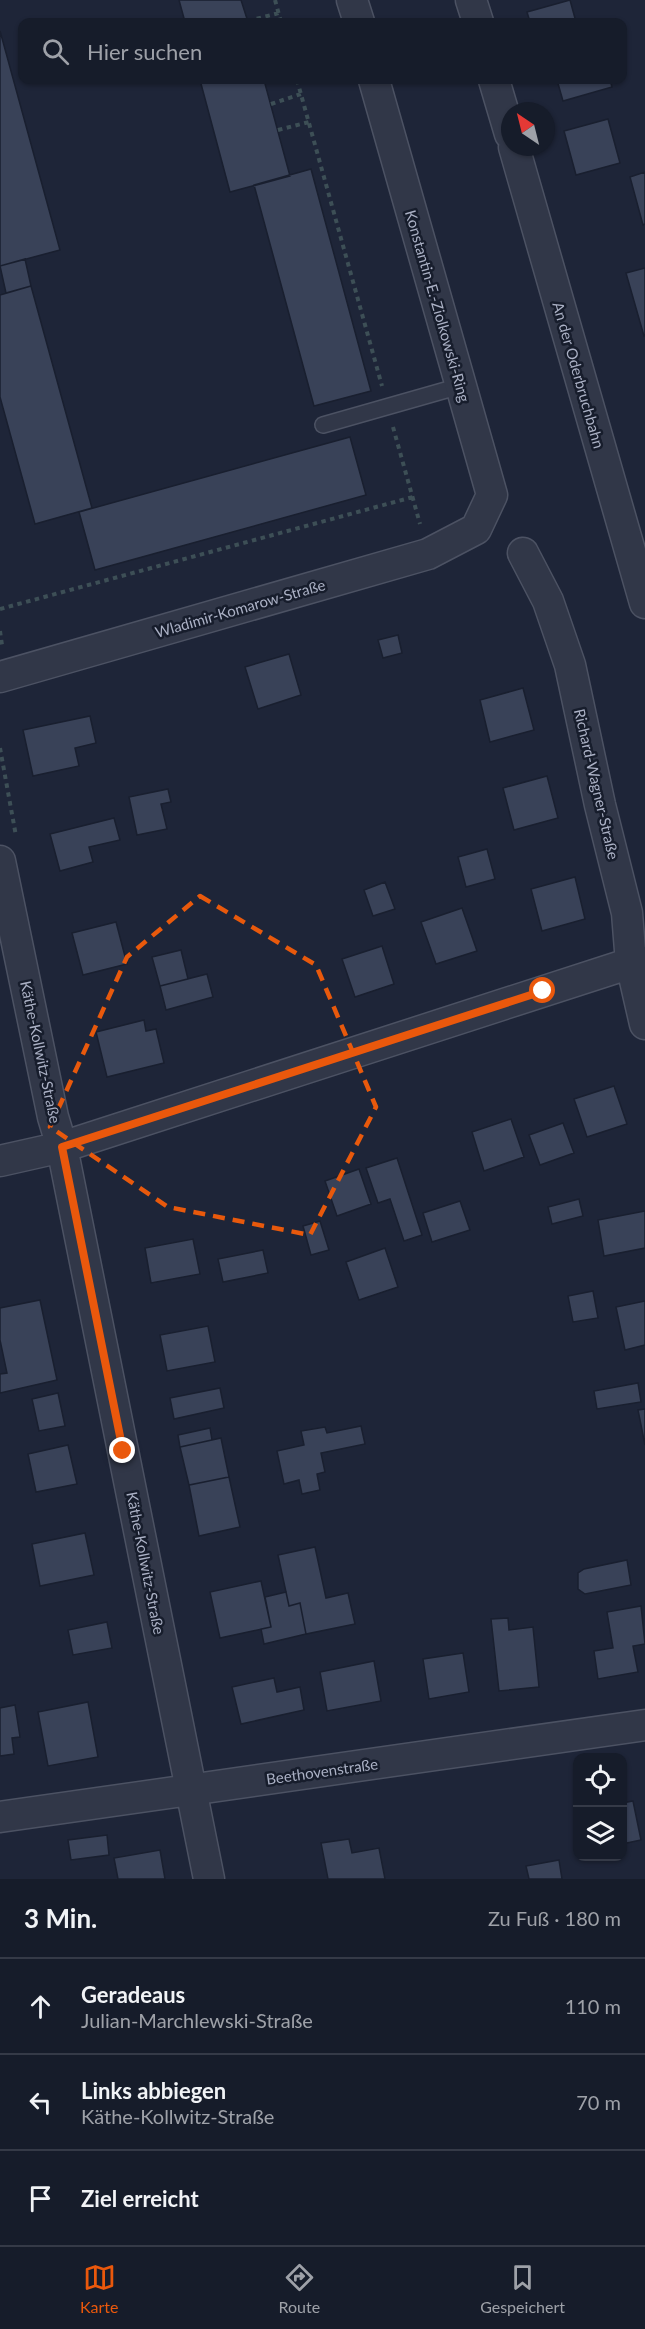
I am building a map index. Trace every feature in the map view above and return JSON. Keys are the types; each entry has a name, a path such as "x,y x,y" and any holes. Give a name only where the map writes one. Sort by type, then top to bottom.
{"street":[{"path":"352,0 357,18"},
{"path":"471,0 477,18"},
{"name":"Konstantin-E.-Ziolkowski-Ring","path":"376,84 492,495 476,529"},
{"path":"495,84 501,104"},
{"name":"An der Oderbruchbahn","path":"517,156 645,603"},
{"name":"Wladimir-Komarow-Straße","path":"0,677 428,554 476,529"},
{"name":"Richard-Wagner-Straße","path":"523,553 548,601 570,665 638,963 645,1023"},
{"name":"Käthe-Kollwitz-Straße","path":"0,861 53,1117 62,1147 209,1879"},
{"path":"0,1161 62,1147 638,963"},
{"name":"Beethovenstraße","path":"0,1817 645,1725"}],"lane":[{"path":"323,425 460,386"}],"path":[{"path":"275,0 280,18"},
{"path":"260,18 279,13"},
{"path":"298,84 428,554"},
{"path":"271,104 301,94"},
{"path":"278,130 309,122"},
{"path":"0,609 413,497"}],"highlighted area":[{"path":"200,896 316,965 376,1107 310,1235 168,1207 50,1127 127,957"}],"building":[{"path":"179,0 241,0 247,18 184,18"},
{"path":"570,0 575,18 529,18 527,12"},
{"path":"0,31 60,250 0,266"},
{"path":"201,84 265,84 290,176 230,192"},
{"path":"558,84 611,84 612,87 563,101"},
{"path":"608,119 620,163 576,175 564,131"},
{"path":"311,169 371,391 314,406 254,185"},
{"path":"645,172 645,224 643,225 630,177"},
{"path":"25,259 31,286 6,293 0,266"},
{"path":"645,268 645,335 644,336 626,273"},
{"path":"31,286 92,508 35,524 0,397 0,295"},
{"path":"350,437 366,495 95,570 79,512"},
{"path":"398,635 402,653 383,658 378,640"},
{"path":"289,654 301,695 258,709 245,667"},
{"path":"523,688 534,730 490,742 480,700"},
{"path":"90,716 96,743 75,748 79,766 33,776 23,730"},
{"path":"547,776 558,818 514,830 503,788"},
{"path":"168,789 171,802 161,804 167,829 137,835 129,797"},
{"path":"114,818 120,840 89,847 93,862 60,871 50,834"},
{"path":"487,849 495,879 466,887 458,857"},
{"path":"575,877 585,919 542,931 531,889"},
{"path":"385,882 395,909 373,916 364,890"},
{"path":"462,908 477,951 436,964 421,922"},
{"path":"116,922 127,964 83,975 72,933"},
{"path":"382,946 394,984 355,997 342,959"},
{"path":"181,950 188,979 160,986 152,957"},
{"path":"207,974 213,997 166,1010 160,986"},
{"path":"144,1020 146,1031 156,1029 164,1063 107,1077 96,1032"},
{"path":"614,1086 627,1124 587,1137 574,1099"},
{"path":"511,1119 524,1157 484,1171 472,1132"},
{"path":"563,1123 574,1153 540,1165 529,1135"},
{"path":"397,1158 422,1235 404,1241 390,1199 378,1203 366,1168"},
{"path":"359,1169 371,1204 337,1216 325,1181"},
{"path":"579,1199 583,1216 552,1224 548,1207"},
{"path":"460,1201 470,1230 432,1242 423,1213"},
{"path":"645,1211 645,1248 604,1256 598,1220"},
{"path":"320,1221 329,1250 311,1255 303,1226"},
{"path":"193,1239 200,1274 151,1283 145,1248"},
{"path":"385,1248 398,1287 359,1300 346,1262"},
{"path":"263,1250 268,1273 223,1282 218,1259"},
{"path":"593,1291 598,1318 573,1322 568,1296"},
{"path":"40,1300 57,1380 0,1393 0,1374 7,1373 0,1340 0,1308"},
{"path":"645,1301 645,1345 625,1350 616,1307"},
{"path":"208,1326 215,1362 167,1371 160,1335"},
{"path":"638,1383 641,1402 597,1409 594,1391"},
{"path":"220,1388 224,1408 174,1419 170,1398"},
{"path":"58,1393 65,1426 39,1431 32,1399"},
{"path":"645,1409 645,1445 638,1410"},
{"path":"361,1426 365,1444 321,1453 325,1472 317,1474 320,1490 302,1494 299,1480 284,1484 277,1451 304,1445 301,1431 325,1427 327,1433"},
{"path":"210,1428 212,1440 180,1447 178,1435"},
{"path":"221,1438 229,1477 189,1485 180,1447"},
{"path":"68,1445 77,1484 36,1492 28,1454"},
{"path":"229,1477 240,1527 199,1536 189,1485"},
{"path":"85,1533 94,1575 40,1586 32,1544"},
{"path":"315,1547 326,1598 348,1593 355,1624 306,1634 300,1603 289,1606 278,1555"},
{"path":"627,1560 631,1585 585,1594 578,1589 578,1573 584,1569"},
{"path":"261,1581 271,1627 220,1638 210,1592"},
{"path":"286,1592 289,1606 300,1603 306,1634 264,1644 261,1629 271,1627 265,1597"},
{"path":"641,1606 645,1644 633,1646 638,1672 598,1679 594,1651 613,1648 607,1612"},
{"path":"508,1618 509,1630 533,1627 539,1687 499,1691 491,1619"},
{"path":"107,1622 112,1648 73,1655 68,1630"},
{"path":"463,1653 469,1692 429,1699 423,1659"},
{"path":"374,1661 381,1701 327,1711 320,1672"},
{"path":"274,1678 277,1692 300,1687 304,1710 241,1724 232,1687"},
{"path":"88,1702 98,1757 48,1766 38,1712"},
{"path":"15,1705 20,1737 12,1738 14,1754 0,1756 0,1708"},
{"path":"633,1801 641,1840 627,1843 627,1807 627,1802"},
{"path":"107,1835 109,1855 71,1860 68,1840"},
{"path":"349,1839 352,1853 379,1848 385,1879 328,1879 321,1843"},
{"path":"160,1850 165,1879 118,1879 114,1858"},
{"path":"559,1860 562,1879 529,1879 526,1866"}],"route":[{"path":"123,1451 62,1147 543,991"}]}
